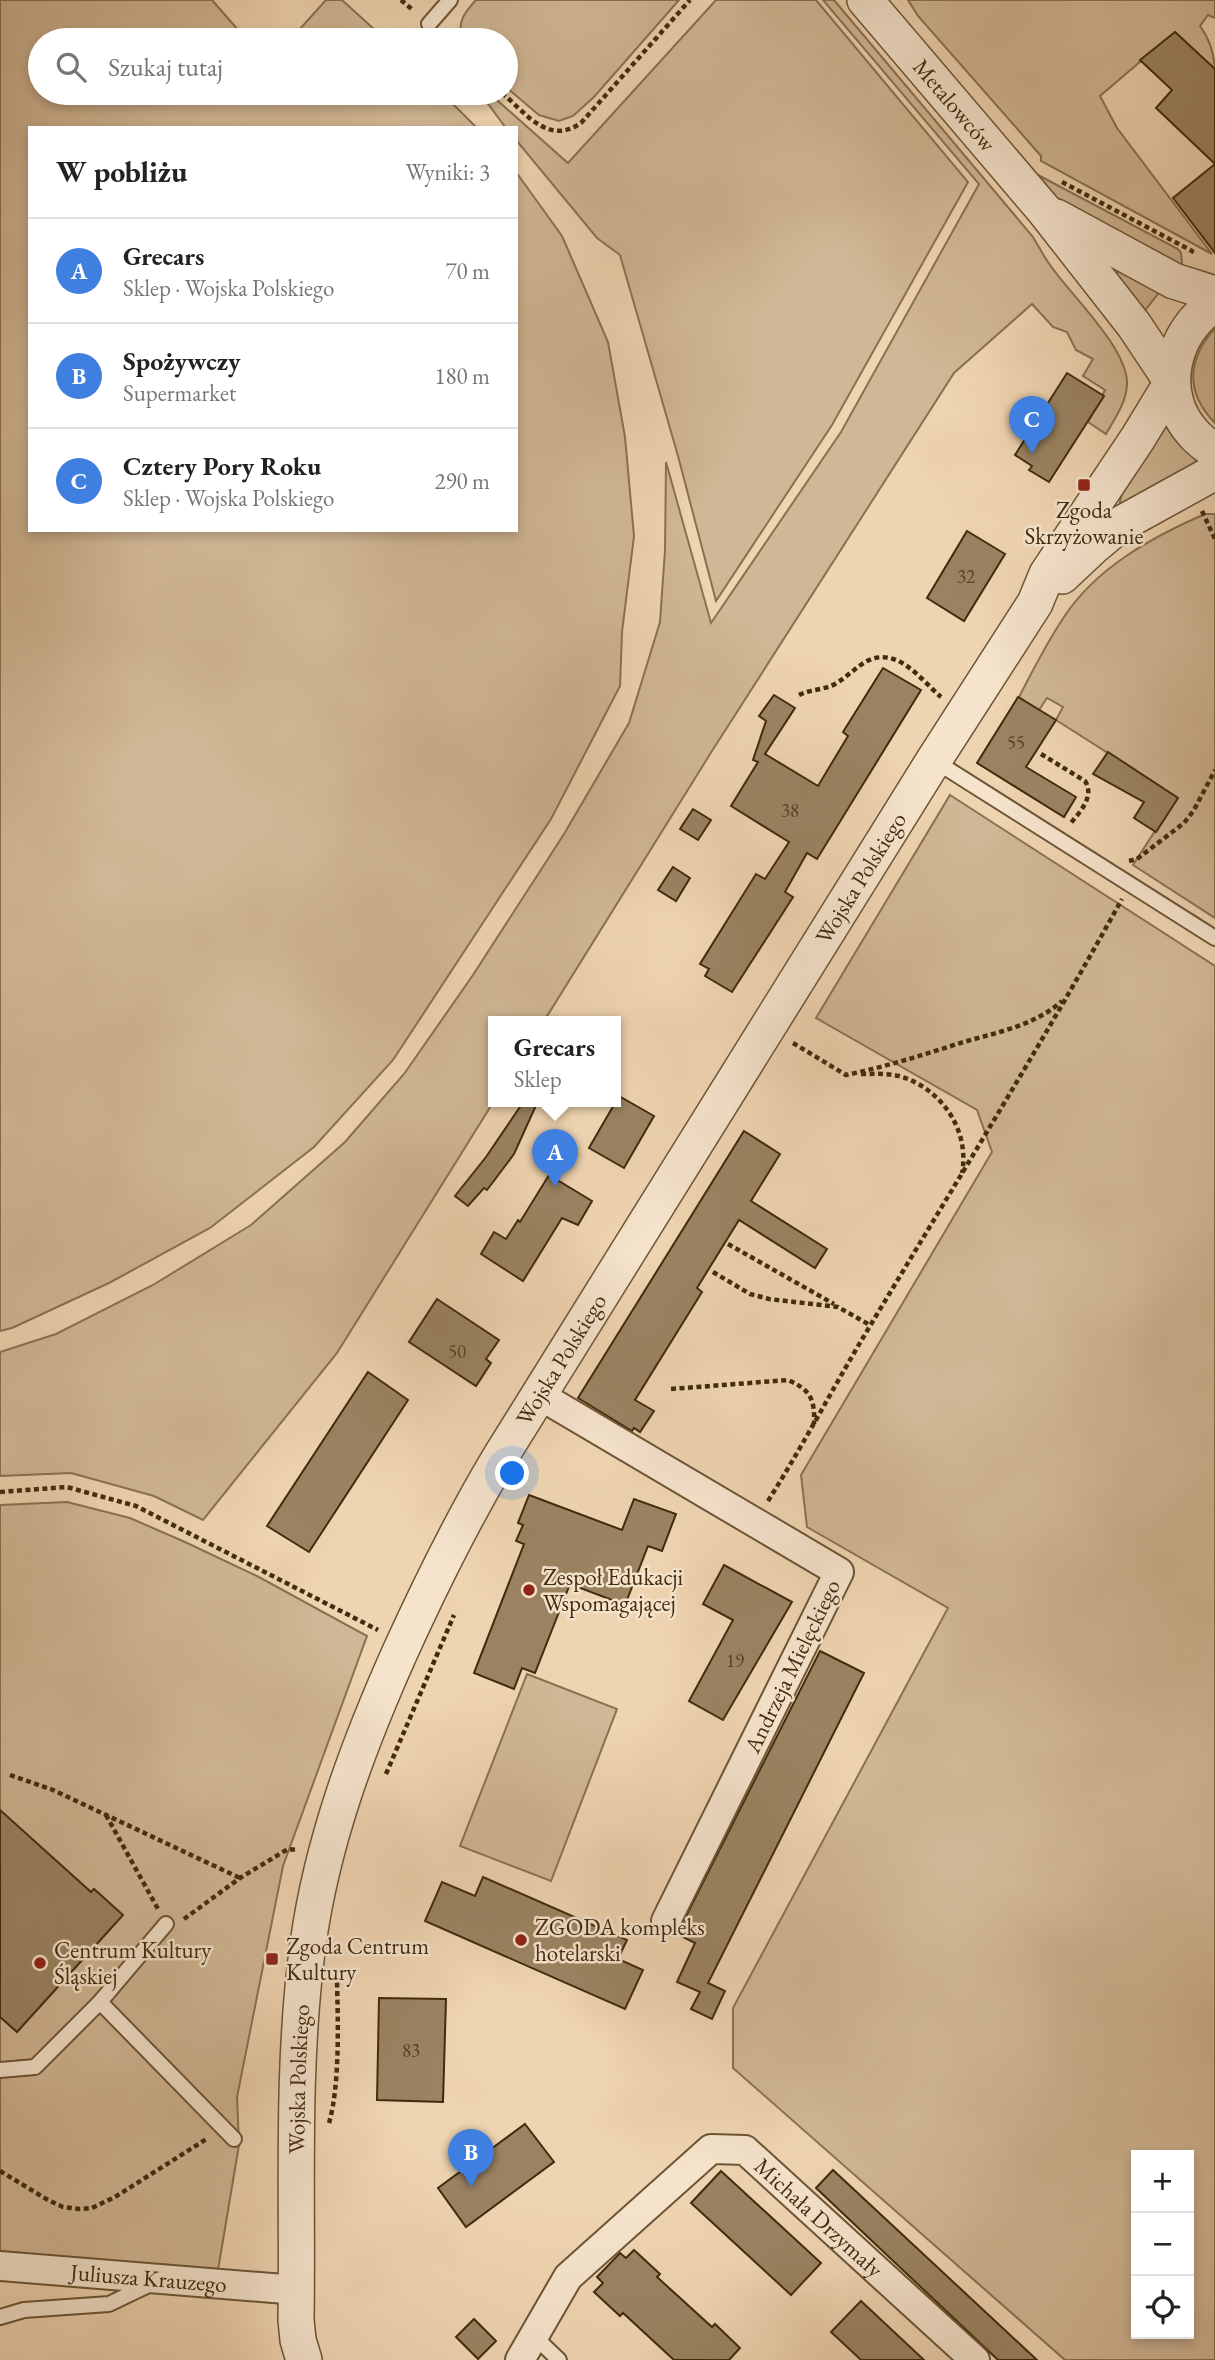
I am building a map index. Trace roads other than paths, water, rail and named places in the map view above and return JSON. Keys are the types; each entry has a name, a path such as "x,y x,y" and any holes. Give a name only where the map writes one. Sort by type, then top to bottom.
{"street":[{"name":"Metalowców","path":"865,0 1044,210 1134,325 1172,383"},
{"path":"1044,210 1174,281 1215,294"},
{"path":"1215,304 1203,311 1185,331 1174,356 1172,383 1178,410 1193,434 1215,452"},
{"name":"Wojska Polskiego","path":"304,2360 298,2340 298,2080 308,1942 334,1825 375,1708 462,1522 499,1459 934,760 1035,603 1047,574 1172,383"},
{"name":"Wojska Polskiego","path":"1035,603 1119,525 1215,472"},
{"name":"Andrzeja Mielęckiego","path":"539,1395 839,1572 666,1921"},
{"name":"Michała Drzymały","path":"527,2348 568,2277 711,2149 745,2150 975,2360"},
{"name":"Juliusza Krauzego","path":"0,2266 297,2290"}],"lane":[{"path":"429,24 450,0"},
{"path":"934,760 1215,938"},
{"path":"0,2070 35,2067 100,2002 166,1924"},
{"path":"100,2002 229,2134"},
{"path":"0,2317 24,2310 109,2304 160,2279"},
{"path":"527,2348 559,2360"}],"place":[{"name":"Cztery Pory Roku","path":"1032,454"},
{"name":"Zgoda Skrzyżowanie","path":"1084,485"},
{"name":"Grecars","path":"555,1187"},
{"name":"Zespoł Edukacji Wspomagającej","path":"529,1590"},
{"name":"ZGODA kompleks hotelarski","path":"521,1940"},
{"name":"Zgoda Centrum Kultury","path":"272,1959"},
{"name":"Centrum Kultury Śląskiej","path":"40,1963"},
{"name":"Spożywczy","path":"471,2187"}]}
